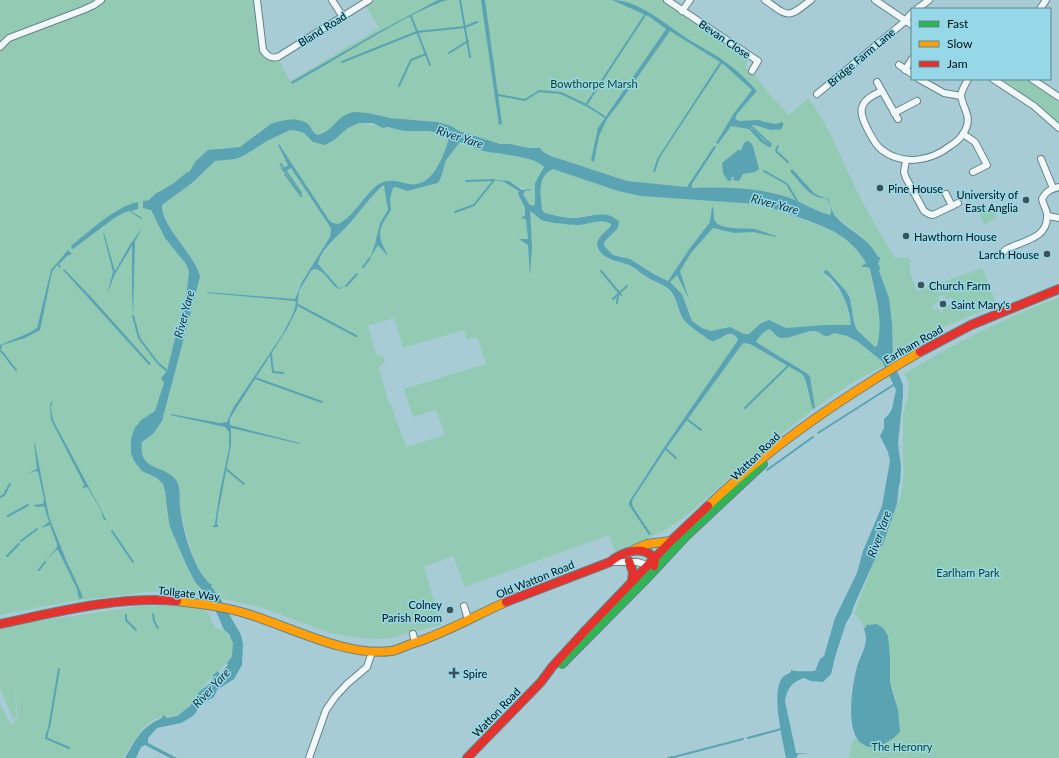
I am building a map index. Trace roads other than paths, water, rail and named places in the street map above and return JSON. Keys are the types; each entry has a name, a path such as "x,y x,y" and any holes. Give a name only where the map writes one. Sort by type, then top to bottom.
{"main road":[{"name":"Earlham Road","path":"790,438 836,404 875,378 947,336 1059,289"},
{"name":"Watton Road","path":"467,758 541,682 552,667 584,632 632,581 652,563 671,541 761,458 790,438"},
{"name":"Watton Road","path":"541,682 554,672 647,578 666,556 790,438"},
{"name":"Old Watton Road","path":"372,652 392,651 415,643 527,594 610,562 617,557 647,544 671,541"},
{"path":"630,551 643,550 652,563"},
{"path":"629,561 633,572 632,581"},
{"name":"Tollgate Way","path":"0,624 52,613 132,601 158,600 207,604 242,612 348,648 372,652"}],"street":[{"path":"0,46 8,38 83,10 101,0"},
{"name":"Bland Road","path":"257,0 263,50 270,57 275,58 369,0"},
{"path":"332,0 343,17"},
{"name":"Bevan Close","path":"666,0 758,61 752,71"},
{"path":"682,11 690,0"},
{"path":"765,0 784,13 790,14 811,0"},
{"path":"921,8 929,0"},
{"path":"878,1 911,24"},
{"name":"Bridge Farm Lane","path":"817,94 911,14"},
{"path":"905,70 911,61"},
{"path":"899,65 911,73"},
{"path":"921,80 944,93 961,96"},
{"path":"882,91 869,98 862,105 862,115 875,142 882,150 898,158 906,160 924,158 944,151 956,142 963,134 968,118 961,96 968,80"},
{"path":"995,80 1034,106 1059,128"},
{"path":"1034,80 1058,93"},
{"path":"877,82 898,119"},
{"path":"894,112 917,101"},
{"path":"963,134 975,142 988,165 973,172"},
{"path":"1000,255 1006,249 1034,238 1041,232 1045,225 1048,216 1042,199 1044,194 1056,187 1041,159"},
{"path":"906,160 904,172 906,178 920,207 924,211 933,215 955,204 946,194"},
{"path":"1048,216 1059,218"},
{"path":"647,578 652,563 666,556"},
{"name":"Old Watton Road","path":"610,562 629,561 652,563"},
{"path":"464,606 468,619"},
{"path":"413,634 415,643"},
{"path":"309,758 326,710 347,684 367,667 372,652"}],"water":[{"path":"438,0 447,0 399,22 292,84 291,82"},
{"path":"481,0 485,0 502,124 499,125"},
{"path":"612,0 631,4 650,13 719,58 741,75 756,90 756,92 737,114 735,119 739,121 759,120 772,125 783,122 783,126 780,130 771,130 754,125 750,126 751,129 754,130 763,140 772,146 769,147 761,142 749,129 731,126 718,144 716,143 734,113 752,90 722,63 660,157 655,172 653,172 657,159 720,62 670,31 607,119 599,136 594,162 591,160 598,128 666,29 650,17"},
{"name":"River Yare","path":"354,112 368,113 390,118 437,122 451,126 459,131 500,144 540,148 543,152 551,156 627,181 687,187 714,146 716,147 692,184 692,188 728,188 763,191 787,197 830,215 831,207 828,200 815,196 802,185 790,171 792,169 815,194 828,199 835,216 864,239 878,257 880,257 878,263 880,268 879,271 889,298 892,323 893,361 903,385 898,443 901,466 900,483 897,504 883,544 878,550 877,558 874,561 852,613 846,623 831,674 823,682 811,681 804,678 793,684 787,692 785,701 796,753 810,754 799,754 797,758 786,758 778,716 777,704 779,684 783,677 791,672 791,670 815,671 820,659 824,656 835,618 857,573 863,551 882,506 890,461 888,452 880,436 884,428 884,419 892,409 896,390 882,361 857,341 847,336 834,333 825,336 814,331 781,338 770,329 766,331 756,342 808,374 810,377 815,408 813,409 806,381 802,374 750,344 743,343 666,449 633,499 633,507 651,534 649,535 629,505 629,502 663,449 738,340 732,334 725,335 715,341 708,339 685,321 673,295 666,287 645,276 632,266 612,260 600,252 597,245 599,239 611,226 611,224 607,222 600,221 580,225 553,223 540,219 530,211 532,248 530,275 528,245 519,239 528,239 526,220 521,217 525,216 525,208 518,194 519,191 504,182 494,180 509,181 522,190 531,189 525,191 523,194 529,204 533,206 535,204 535,183 544,167 540,163 533,160 484,151 460,142 446,160 438,183 407,191 396,187 393,188 390,199 391,210 381,227 380,232 380,237 388,255 378,245 370,258 380,223 388,210 384,186 382,186 374,194 348,225 330,243 322,253 318,264 339,288 346,286 339,289 322,272 314,269 311,271 299,291 297,309 287,329 230,419 230,425 300,444 231,428 231,445 218,514 217,524 219,527 212,526 215,525 229,448 229,432 225,427 170,415 220,423 227,422 233,408 282,335 292,315 296,302 207,292 295,299 302,282 330,237 331,228 291,168 284,172 285,174 279,166 283,169 288,165 278,145 279,144 329,220 338,224 349,216 379,184 390,181 417,184 431,176 441,161 449,137 447,135 429,131 404,131 387,127 383,128 373,123 359,123 348,128 334,140 325,145 313,142 304,133 290,130 267,141 243,156 235,159 215,161 192,183 162,205 163,214 167,222 197,268 200,277 162,421 153,434 142,442 142,452 148,463 171,475 178,483 181,516 189,548 198,568 210,584 212,584 211,586 220,598 241,635 243,644 242,665 234,679 217,690 214,697 203,703 193,716 181,723 157,728 148,738 148,743 177,758 170,758 145,745 141,747 136,758 125,758 140,734 149,725 162,718 163,715 167,718 177,716 190,706 200,691 212,682 213,675 218,671 220,674 228,665 227,663 232,656 233,643 229,634 224,630 208,596 195,582 186,564 170,527 163,484 157,478 142,471 134,461 131,453 131,440 134,429 141,420 155,411 164,383 161,378 167,371 187,290 189,271 186,264 165,238 151,210 143,208 143,201 149,200 155,194 174,183 190,171 195,162 208,150 240,147 272,123 287,120 301,120 309,125 318,135 328,130 343,116","holes":["553,169 618,191 641,196 756,204 798,217 836,233 852,245 859,253 866,263 862,267 868,267 870,269 880,326 877,346 875,347 857,330 854,323 850,298 845,290 827,270 824,271 824,273 835,283 843,296 851,325 786,328 769,320 761,323 749,334 744,334 730,327 711,331 702,328 692,321 682,294 670,282 677,275 689,299 680,271 691,253 713,228 734,233 753,232 776,237 755,229 722,226 715,221 712,206 710,222 690,248 668,281 630,259 613,255 605,247 605,241 618,228 619,222 614,218 602,214 576,218 560,217 545,213 542,210 542,181 544,176"]},
{"path":"748,141 753,146 759,169 755,172 743,174 739,181 733,180 734,177 731,177 732,180 728,181 723,173 722,163 738,150 741,150 744,143"},
{"path":"138,202 138,209 131,211 142,218 141,219 129,211 123,213 73,249 71,248 72,245 112,214 121,208"},
{"path":"143,227 135,241 133,316 132,246 115,274 107,294 113,272 103,233 115,271 131,243"},
{"path":"68,250 72,254 67,256 59,264 61,267 60,268 57,265 52,272 40,330 25,338 2,345 1,350 0,345 29,333 37,328 51,270"},
{"path":"64,269 151,364 149,365 63,270"},
{"path":"53,400 51,407 53,420 109,525 106,520 104,520 101,511 88,488 86,487 81,489 84,484 51,420 50,404"},
{"path":"34,443 49,517 83,598 79,599 77,589 58,550 56,550 45,562 57,547 57,544 50,525 41,528 49,522 44,506 37,507 33,505 43,504 44,499 38,472 35,471 26,474 37,469"},
{"path":"877,624 884,629 888,636 890,683 898,710 900,732 883,745 871,747 862,743 856,736 851,713 853,687 857,667 866,642 864,629 867,625"}],"waterway":[{"path":"460,0 470,57"},
{"path":"586,105 645,15"},
{"path":"411,16 430,65"},
{"path":"342,62 417,32 465,27 477,22"},
{"path":"449,53 468,41"},
{"path":"399,86 411,60 426,54"},
{"path":"498,95 525,100 539,91 561,93 586,105 605,117"},
{"path":"765,123 775,125"},
{"path":"748,124 771,144"},
{"path":"778,146 776,150 777,152 788,162"},
{"path":"281,164 301,193"},
{"name":"River Yare","path":"764,171 787,184 797,201"},
{"path":"285,174 301,196"},
{"path":"466,181 494,180"},
{"path":"455,212 474,205 494,180"},
{"path":"363,267 370,258"},
{"path":"601,271 621,295"},
{"path":"346,286 357,274"},
{"path":"613,299 627,286"},
{"path":"617,303 618,294"},
{"path":"298,305 356,336"},
{"path":"133,316 139,338 157,362"},
{"path":"1,351 16,370"},
{"path":"271,354 273,372 283,373"},
{"path":"158,363 167,371"},
{"path":"745,408 788,366"},
{"path":"255,378 322,402"},
{"path":"818,433 895,384"},
{"path":"687,419 701,430"},
{"path":"767,470 813,437"},
{"path":"666,449 676,458"},
{"path":"226,469 244,484"},
{"path":"0,497 4,495 10,484"},
{"path":"8,516 28,505"},
{"path":"21,541 37,529"},
{"path":"112,531 133,562"},
{"path":"7,556 19,544"},
{"path":"39,570 45,562"},
{"path":"153,614 154,621 158,628"},
{"path":"126,615 126,620 136,630"},
{"path":"49,728 59,669"},
{"path":"748,738 781,729"},
{"path":"48,730 46,738 69,748"},
{"path":"674,757 743,739"},
{"path":"668,758 672,757"}],"place":[{"name":"Pine House","path":"880,188"},
{"name":"University of East Anglia","path":"1026,200"},
{"name":"Hawthorn House","path":"906,236"},
{"name":"Larch House","path":"1047,254"},
{"name":"Church Farm","path":"921,285"},
{"name":"Saint Mary's","path":"943,304"},
{"name":"Colney Parish Room","path":"450,610"},
{"name":"Spire","path":"454,673"}],"park label":[{"name":"Bowthorpe Marsh","path":"594,83"},
{"name":"Earlham Park","path":"968,572"},
{"name":"The Heronry","path":"902,746"}]}
